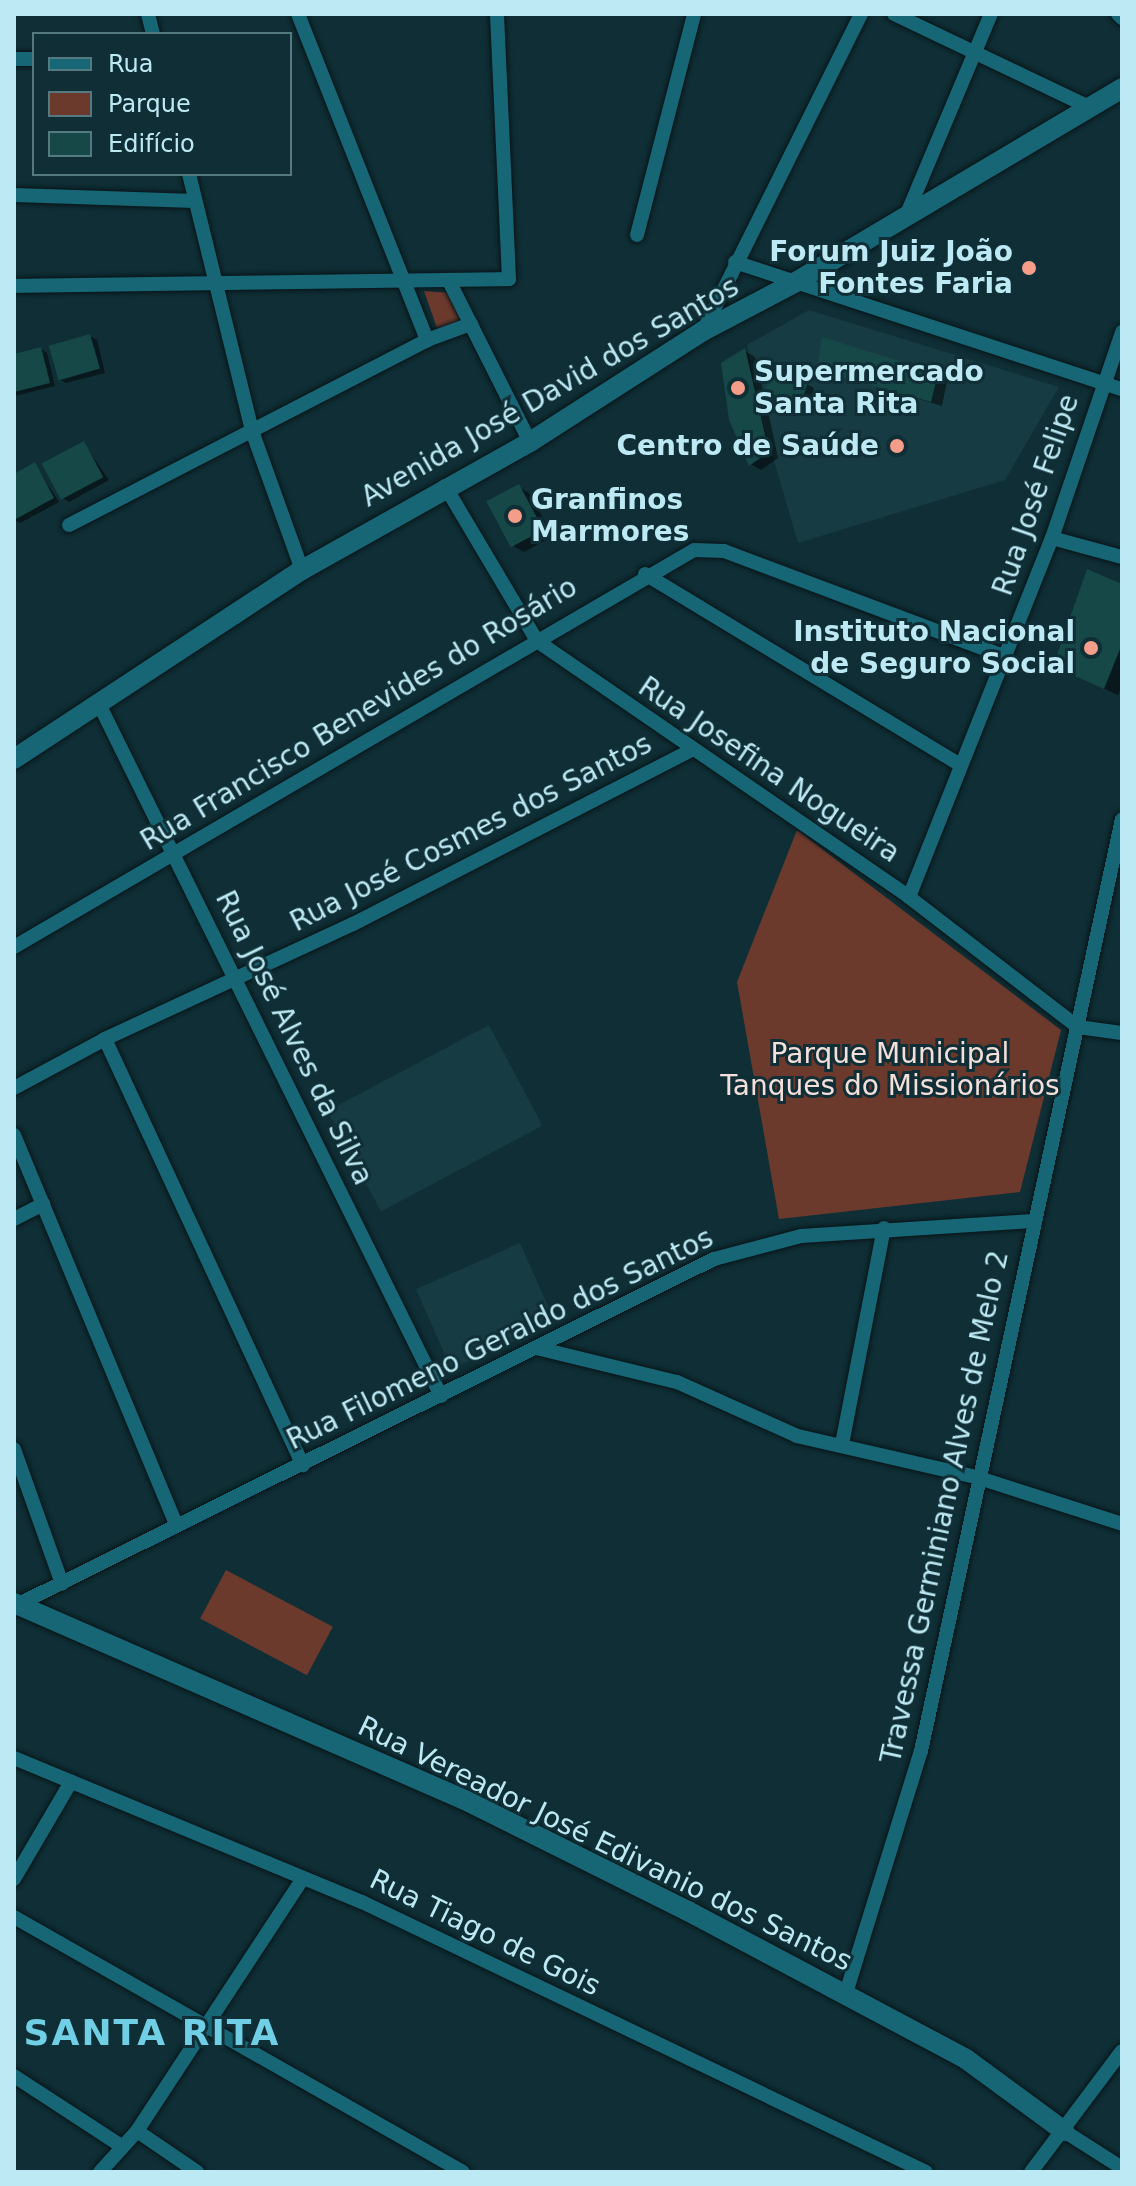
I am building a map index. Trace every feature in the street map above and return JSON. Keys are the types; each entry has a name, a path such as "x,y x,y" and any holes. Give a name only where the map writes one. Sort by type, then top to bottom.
{"main road":[{"name":"Avenida José David dos Santos","path":"14,759 302,570 445,486 530,442 703,331 794,283 1087,106 1122,88"},
{"name":"Rua Vereador José Edivanio dos Santos","path":"16,1604 469,1802 846,1993 966,2059 1064,2131"}],"street":[{"path":"298,14 427,340"},
{"path":"14,286 450,283 509,279 497,14"},
{"path":"637,235 694,14"},
{"path":"703,331 861,14"},
{"path":"894,14 975,49 1087,106"},
{"path":"906,216 991,14"},
{"path":"189,176 252,431 302,570"},
{"path":"14,195 195,201"},
{"path":"735,262 1122,389"},
{"path":"450,283 530,442"},
{"path":"69,525 427,340 471,324"},
{"name":"Rua José Felipe","path":"909,897 1052,538 1102,383 1122,332"},
{"name":"Rua Josefina Nogueira","path":"445,486 537,641 909,897 1078,1027 1122,1033"},
{"path":"1052,538 1122,557"},
{"name":"Rua Francisco Benevides do Rosário","path":"14,947 537,641 645,574 694,550 737,556 1006,657"},
{"path":"645,574 960,765"},
{"name":"Rua José Alves da Silva","path":"99,704 441,1396"},
{"name":"Rua José Cosmes dos Santos","path":"14,1088 105,1039 236,981 692,750"},
{"name":"Travessa Germiniano Alves de Melo 2","path":"846,1993 921,1751 976,1477 1122,819"},
{"path":"105,1039 303,1465"},
{"path":"14,1135 176,1525"},
{"path":"14,1219 43,1204"},
{"name":"Rua Filomeno Geraldo dos Santos","path":"16,1604 303,1465 714,1259 785,1239 884,1228 1033,1221"},
{"path":"842,1444 884,1228"},
{"path":"537,1348 677,1382 772,1428 976,1477 1122,1524"},
{"path":"14,1449 62,1584"},
{"name":"Rua Tiago de Gois","path":"14,1758 302,1880 362,1902 926,2172"},
{"path":"14,1879 71,1782"},
{"path":"100,2172 120,2145 137,2131 302,1880"},
{"path":"14,1917 208,2023 463,2172"},
{"path":"1031,2172 1122,2051"},
{"path":"14,2076 120,2145"},
{"path":"137,2131 197,2172"},
{"path":"1064,2131 1122,2168"}],"shaded area":[{"name":"Centro de Saúde","path":"809,310 1059,387 1005,480 798,543 760,413 747,345"},
{"path":"489,1025 543,1126 381,1212 327,1111"},
{"path":"520,1243 555,1322 451,1369 416,1289"}],"green space":[{"path":"424,291 451,293 462,321 437,328"},
{"name":"Parque Municipal Tanques do Missionários","path":"797,830 1061,1030 1020,1192 779,1219 737,982"},
{"path":"226,1570 333,1627 307,1675 200,1619"}],"building":[{"path":"90,334 100,369 59,380 49,346"},
{"path":"822,337 938,373 931,402 817,370"},
{"path":"41,347 50,383 14,392 14,354"},
{"name":"Supermercado Santa Rita","path":"745,348 769,452 749,466 729,420 721,363"},
{"path":"772,370 808,382 798,414 761,402"},
{"path":"84,441 103,477 61,500 42,464"},
{"path":"35,462 54,498 14,520 14,474"},
{"name":"Granfinos Marmores","path":"519,484 543,530 511,547 486,501"},
{"path":"1087,569 1122,584 1122,644 1104,689 1053,666"}],"place":[{"name":"Forum Juiz João Fontes Faria","path":"1029,268"},
{"name":"Supermercado Santa Rita","path":"738,388"},
{"name":"Centro de Saúde","path":"897,446"},
{"name":"Granfinos Marmores","path":"515,516"},
{"name":"Instituto Nacional de Seguro Social","path":"1091,648"}],"district":[{"name":"SANTA RITA","path":"152,2033"}]}
